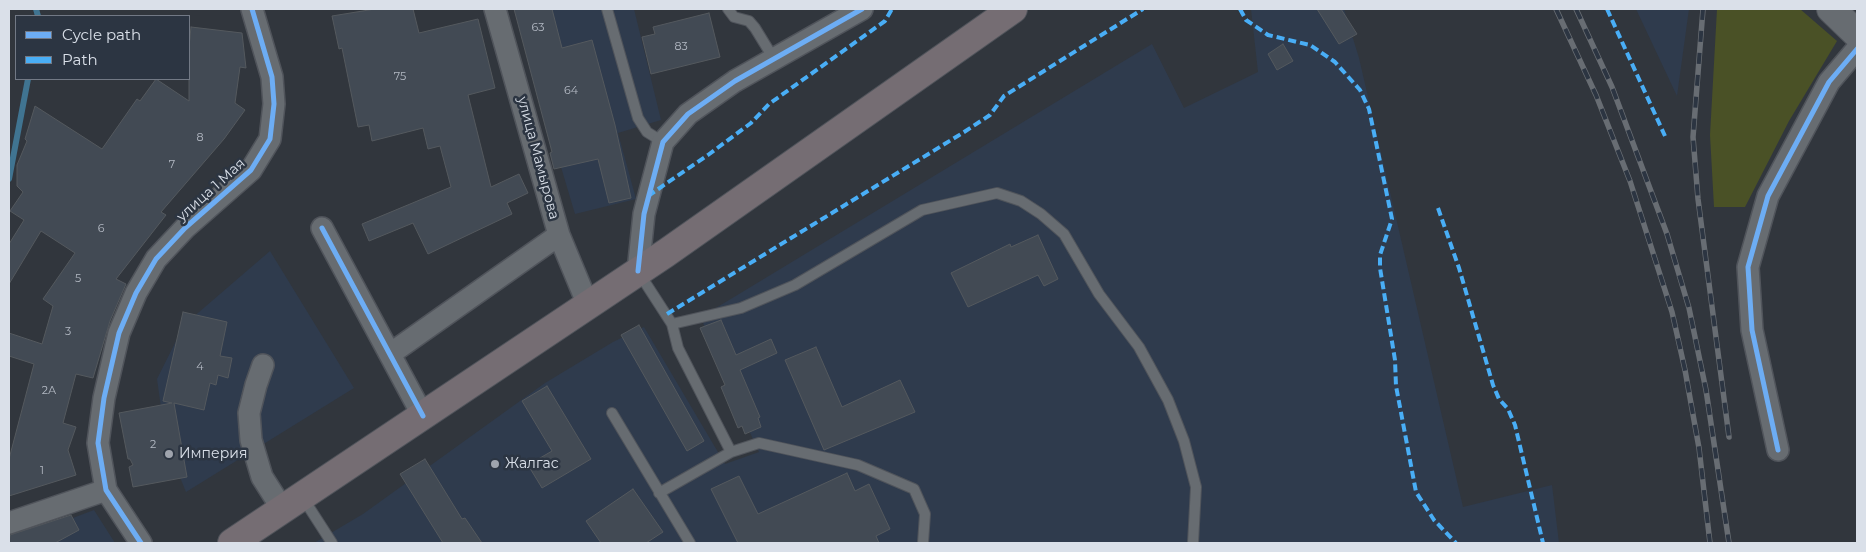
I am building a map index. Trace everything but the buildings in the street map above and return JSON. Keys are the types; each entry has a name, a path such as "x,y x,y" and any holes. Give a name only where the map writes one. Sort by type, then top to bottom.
{"highway":[{"path":"232,543 761,188 1013,9"}],"main road":[{"path":"1831,9 1857,34"}],"street":[{"name":"улица 1 Мая","path":"141,543 106,490 98,443 104,398 119,333 136,293 156,258 185,228 251,170 263,154 270,139 274,104 272,77 252,9"},
{"name":"улица Мамырова","path":"496,9 559,235 588,305"},
{"path":"638,271 644,214 663,142 688,114 735,81 862,9"},
{"path":"1778,450 1752,330 1748,267 1768,196 1829,82 1857,49"},
{"path":"322,228 423,416"},
{"path":"390,354 559,235"},
{"path":"263,365 249,413 251,440 262,477 293,503"},
{"path":"9,523 106,490"}],"lane":[{"path":"607,9 638,118 647,132 663,142"},
{"path":"728,9 734,17 749,21 774,59"},
{"path":"672,324 742,308 795,285 922,210 980,195 997,193 1021,201 1041,214 1064,234 1099,294 1139,347 1168,400 1184,441 1196,487 1193,543"},
{"path":"638,271 672,324 678,348 731,452"},
{"path":"612,413 690,543"},
{"path":"659,493 731,452 759,443 858,465 888,476 914,489 925,514 923,543"},
{"path":"293,503 332,543"}],"shaded area":[{"path":"514,9 634,9 661,120 618,133 636,199 575,214"},
{"path":"1251,9 1344,9 1359,58 1463,507 1552,485 1559,543 314,543 363,514 545,383 613,342 644,327 725,464 759,452 718,364 701,317 1152,44 1184,108 1258,72"},
{"path":"1636,9 1689,9 1677,96"},
{"path":"270,251 354,388 186,492 166,443 157,379 184,325"},
{"path":"94,510 115,543 9,543 9,542"}],"green space":[{"path":"1717,9 1800,9 1837,41 1789,121 1745,207 1714,207 1710,135"}],"waterway":[{"path":"36,9 38,15"},
{"path":"9,179 28,80"}],"railway":[{"path":"1556,9 1596,95 1630,181 1672,312 1699,448 1710,543"},
{"path":"1576,9 1612,87 1667,234 1689,308 1706,390 1729,543"},
{"path":"1703,9 1693,137 1698,199 1729,437"}],"marked path":[{"path":"648,196 708,155 751,123 769,104 885,21 892,9"},
{"path":"667,314 961,134 990,115 1004,96 1143,9"},
{"path":"1240,9 1246,20 1268,35 1310,45 1335,62 1360,90 1369,109 1392,219 1380,255 1380,268 1395,360 1396,386 1416,492 1434,520 1456,543"},
{"path":"1607,9 1665,136"},
{"path":"1438,208 1459,268 1493,385 1499,399 1508,409 1515,425 1543,543"}],"cycle path":[{"path":"141,543 106,490 98,443 104,398 119,333 136,293 156,259 185,228 251,170 270,139 274,104 272,77 252,9"},
{"path":"638,271 644,214 663,142 688,114 735,81 862,9"},
{"path":"1778,450 1752,330 1748,267 1768,196 1829,82 1857,49"},
{"path":"322,228 423,416"}],"place":[{"name":"Империя","path":"169,454"},
{"name":"Жалгас","path":"495,464"}]}
